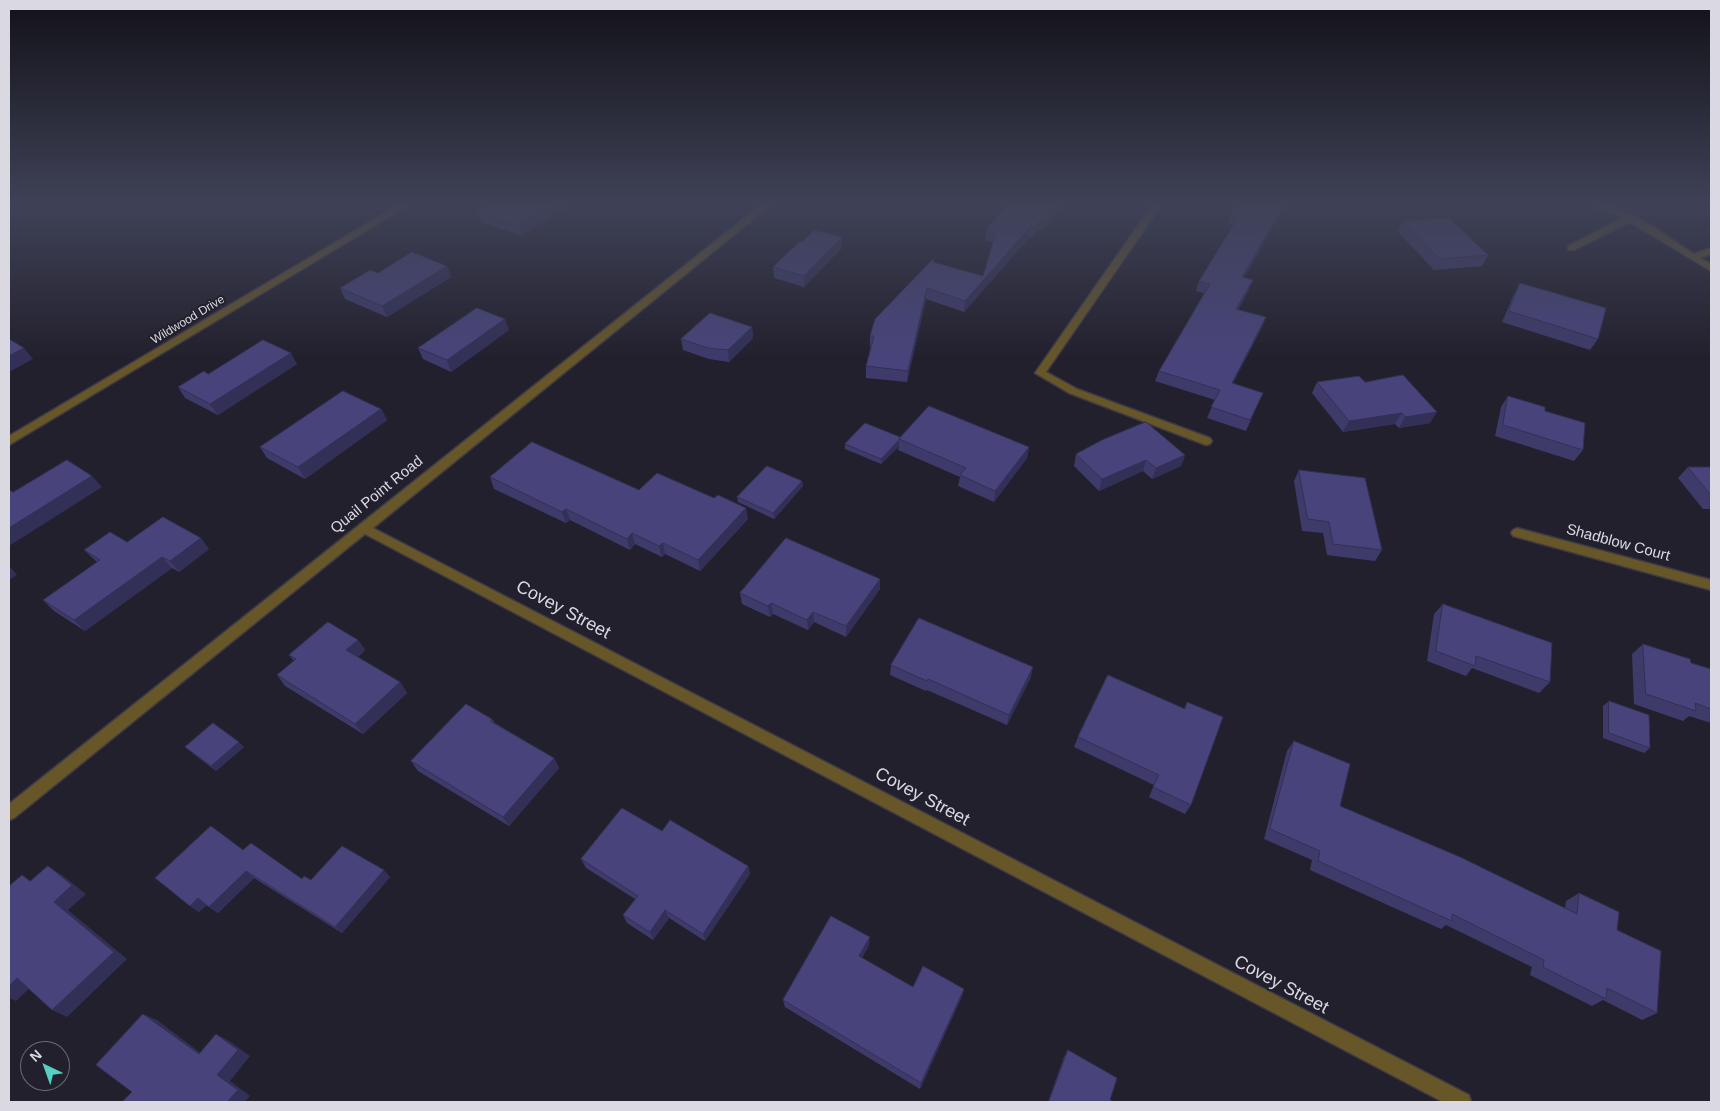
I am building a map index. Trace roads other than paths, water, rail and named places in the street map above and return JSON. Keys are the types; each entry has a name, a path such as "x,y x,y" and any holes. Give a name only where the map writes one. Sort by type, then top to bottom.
{"street":[{"name":"Wildwood Drive","path":"9,441 320,256"},
{"name":"Quail Point Road","path":"9,813 703,256"},
{"path":"1122,256 1040,373 1073,391 1206,442"},
{"path":"1693,257 1711,268"},
{"name":"Covey Street","path":"363,528 1462,1102"},
{"name":"Shadblow Court","path":"1516,533 1711,585"}]}
